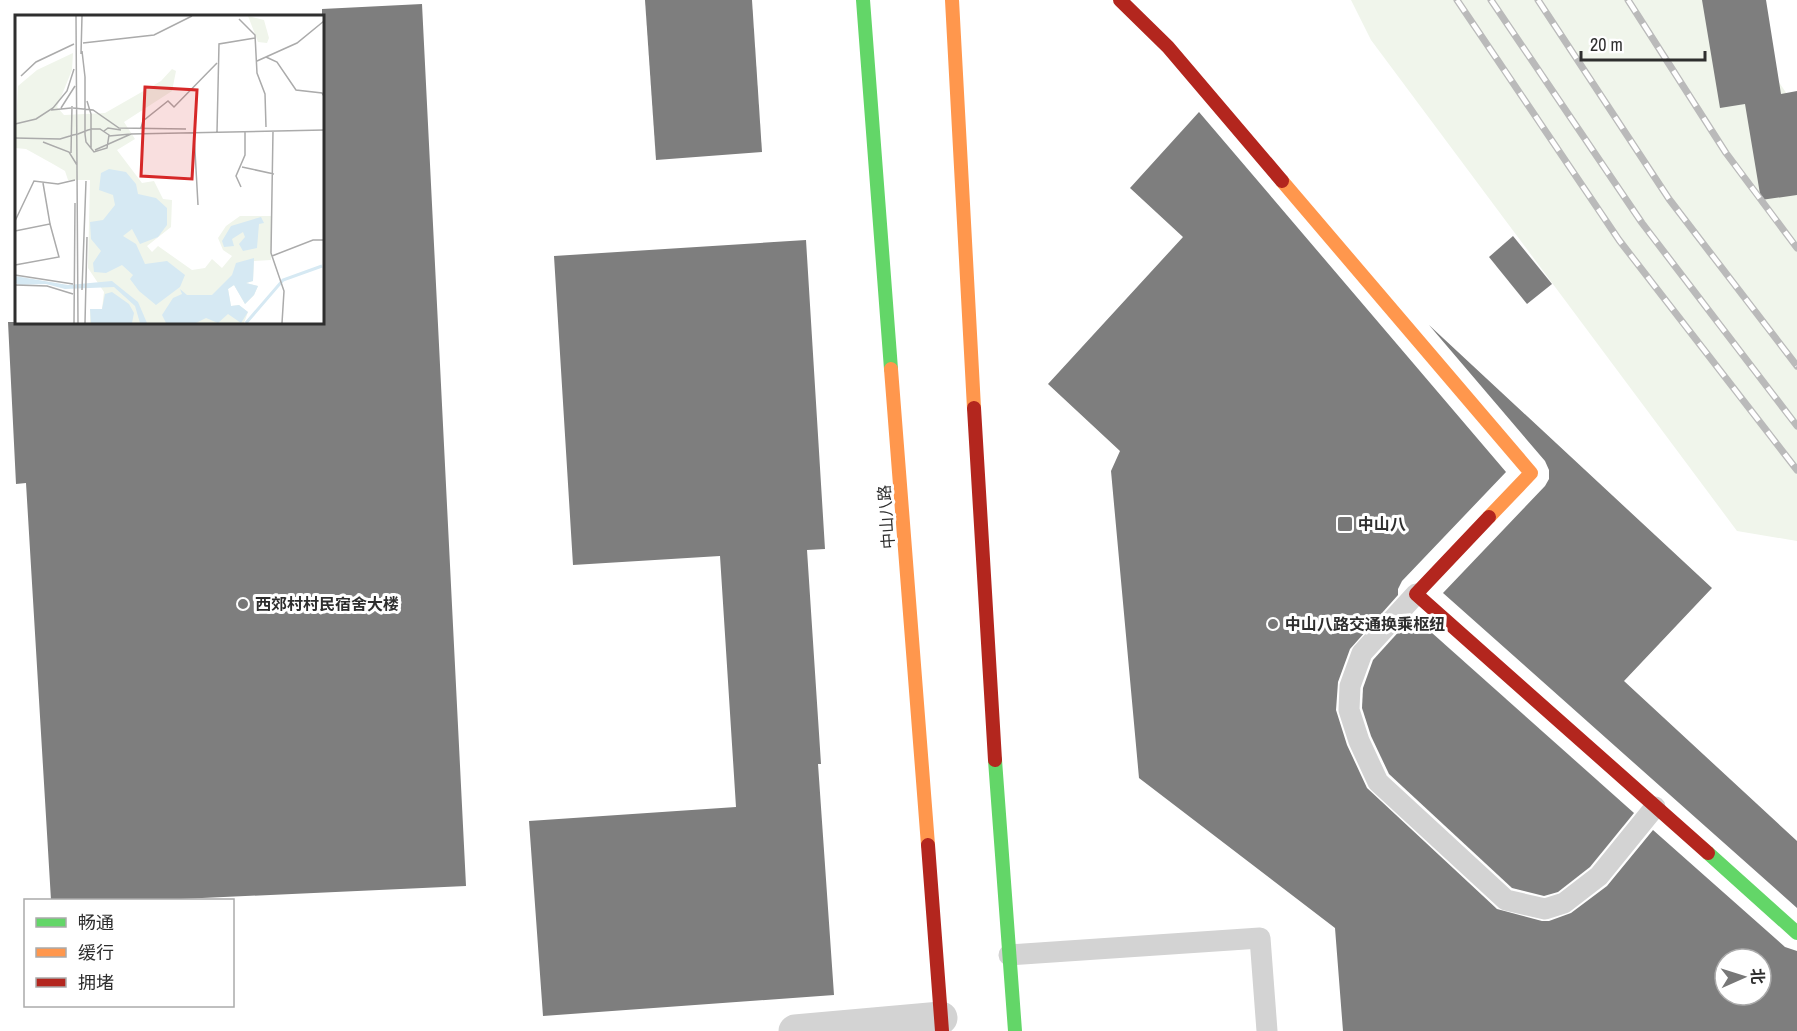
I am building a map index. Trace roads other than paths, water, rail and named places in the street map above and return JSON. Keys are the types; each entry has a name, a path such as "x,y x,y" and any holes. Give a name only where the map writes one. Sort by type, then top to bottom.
{"main road":[{"name":"中山八路","path":"863,0 941,1024"},
{"path":"952,0 986,636 1015,1031"},
{"path":"1120,0 1168,47 1531,473 1416,594 1797,933"}],"street":[{"path":"795,1031 941,1024"}],"lane":[{"path":"1416,594 1362,652 1350,686 1349,710 1359,741 1378,782 1506,900 1545,909 1564,903 1599,876 1655,807"},
{"path":"1009,955 1260,938 1267,1031"}],"railway":[{"path":"1457,0 1619,240 1797,470"},
{"path":"1491,0 1642,223 1797,426"},
{"path":"1538,0 1669,199 1797,366"},
{"path":"1628,0 1726,153 1797,248"}],"place":[{"name":"中山八","path":"1345,524"},
{"name":"西郊村村民宿舍大楼","path":"243,604"},
{"name":"中山八路交通换乘枢纽","path":"1273,624"}]}
